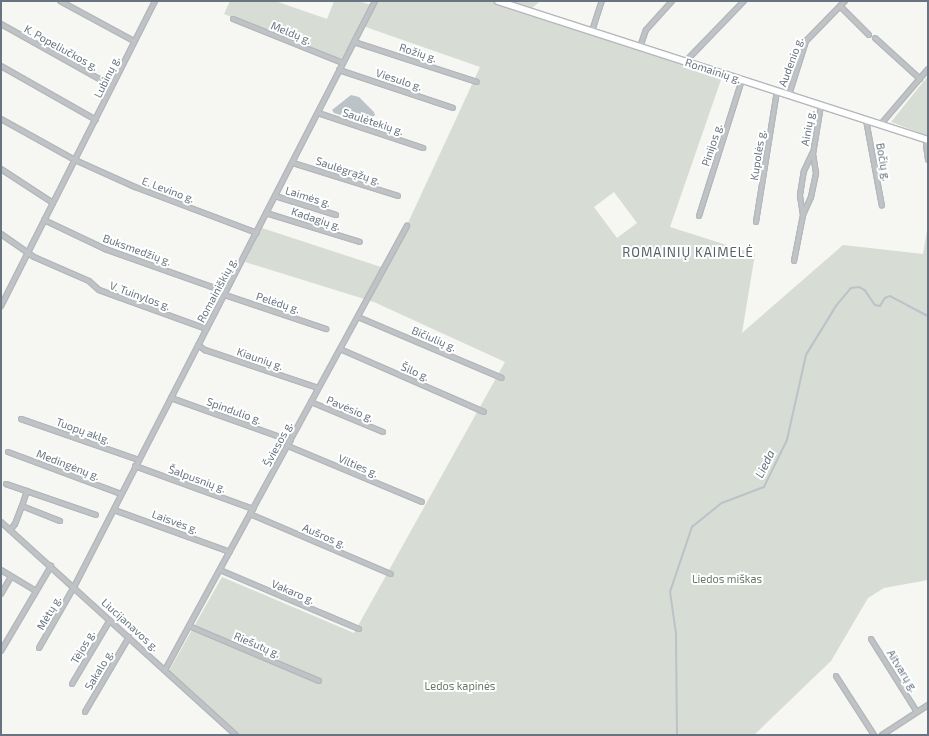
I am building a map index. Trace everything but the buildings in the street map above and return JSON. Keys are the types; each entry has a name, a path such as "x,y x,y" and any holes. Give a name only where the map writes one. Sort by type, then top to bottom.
{"main road":[{"name":"Romainių g.","path":"498,1 928,140"}],"street":[{"path":"60,1 134,41"},
{"name":"Lubinų g.","path":"1,305 155,1"},
{"name":"Romainiškių g.","path":"74,587 375,1"},
{"path":"592,31 602,1"},
{"path":"640,47 646,30 652,21 672,1"},
{"path":"685,62 744,1"},
{"name":"Audenio g.","path":"789,95 806,41 845,1"},
{"path":"840,6 869,35"},
{"name":"Meldų g.","path":"233,19 343,63"},
{"name":"K. Popeliučkos g.","path":"1,24 112,86"},
{"path":"875,38 920,78"},
{"name":"Rožių g.","path":"354,42 477,82"},
{"path":"1,66 96,120"},
{"path":"881,124 928,69"},
{"name":"Viesulo g.","path":"340,70 453,108"},
{"name":"Pinijos g.","path":"699,216 742,80"},
{"name":"Kupolės g.","path":"756,222 777,91"},
{"name":"Ainių g.","path":"803,215 800,195 804,171 812,154 821,105"},
{"name":"Saulėtekių g.","path":"318,114 423,148"},
{"path":"1,119 75,160"},
{"name":"Bočių g.","path":"866,120 882,206"},
{"path":"928,140 926,145 928,160"},
{"name":"Ainių g.","path":"794,261 803,215 812,196 816,174 812,154"},
{"name":"E. Levino g.","path":"75,160 135,188 257,233"},
{"name":"Saulėgrąžų g.","path":"293,163 398,196"},
{"path":"1,169 53,203"},
{"name":"Laimės g.","path":"275,196 336,215"},
{"name":"Kadagių g.","path":"266,213 360,242"},
{"name":"Buksmedžių g.","path":"44,220 105,249 225,294"},
{"name":"Šviesos g.","path":"165,670 407,226"},
{"path":"1,234 28,252"},
{"name":"V. Tuinylos g.","path":"28,252 34,257 89,281 99,290 206,329"},
{"name":"Pelėdų g.","path":"225,294 326,329"},
{"name":"Bičiulių g.","path":"358,317 502,378"},
{"name":"Kiaunių g.","path":"198,345 205,350 318,388"},
{"name":"Šilo g.","path":"340,349 484,412"},
{"name":"Spindulio g.","path":"171,398 290,441"},
{"name":"Pavėsio g.","path":"311,402 383,432"},
{"name":"Tuopų aklg.","path":"21,419 139,460"},
{"name":"Vilties g.","path":"288,446 422,502"},
{"name":"Medingėnų g.","path":"8,452 121,494"},
{"name":"Šalpusnių g.","path":"135,466 253,509"},
{"path":"6,484 96,515"},
{"path":"10,530 15,524 27,491"},
{"path":"22,506 60,521"},
{"name":"Laisvės g.","path":"114,510 230,552"},
{"name":"Aušros g.","path":"250,514 391,574"},
{"name":"Liucijanavos g.","path":"1,522 236,735"},
{"path":"1,652 51,566"},
{"path":"1,570 36,591"},
{"name":"Vakaro g.","path":"220,570 359,629"},
{"path":"1,594 11,577"},
{"name":"Mėtų g.","path":"39,648 74,587"},
{"name":"Tėjos g.","path":"72,684 110,620"},
{"name":"Riešutų g.","path":"189,626 319,681"},
{"name":"Sakalo g.","path":"85,712 129,638"},
{"name":"Aitvarų g.","path":"871,639 917,712"},
{"path":"836,676 874,735"},
{"path":"882,735 928,705"}],"green space":[{"path":"230,1 275,1 327,19 334,1 357,1 376,6 378,1 540,1 530,10 723,74 670,227 755,254 742,333 843,245 923,254 928,225 928,580 884,588 868,598 831,661 754,735 234,735 166,676 222,577 354,633 505,362 374,302 245,262 262,228 381,267 407,225 480,67 360,25 340,61 224,14","holes":["614,192 637,223 617,238 594,207"]},
{"path":"928,76 928,136 891,122"}],"shaded area":[{"path":"351,95 359,97 374,112 375,115 372,123 370,124 334,113 332,110"}],"waterway":[{"name":"Lieda","path":"677,735 676,634 670,592 692,527 722,503 764,487 787,440 806,355 836,306 851,288 859,287 865,290 875,305 880,306 885,298 890,296 928,316"}],"district":[{"name":"ROMAINIŲ KAIMELĖ","path":"688,252"}],"park label":[{"name":"Liedos miškas","path":"727,579"},
{"name":"Ledos kapinės","path":"460,686"}]}
